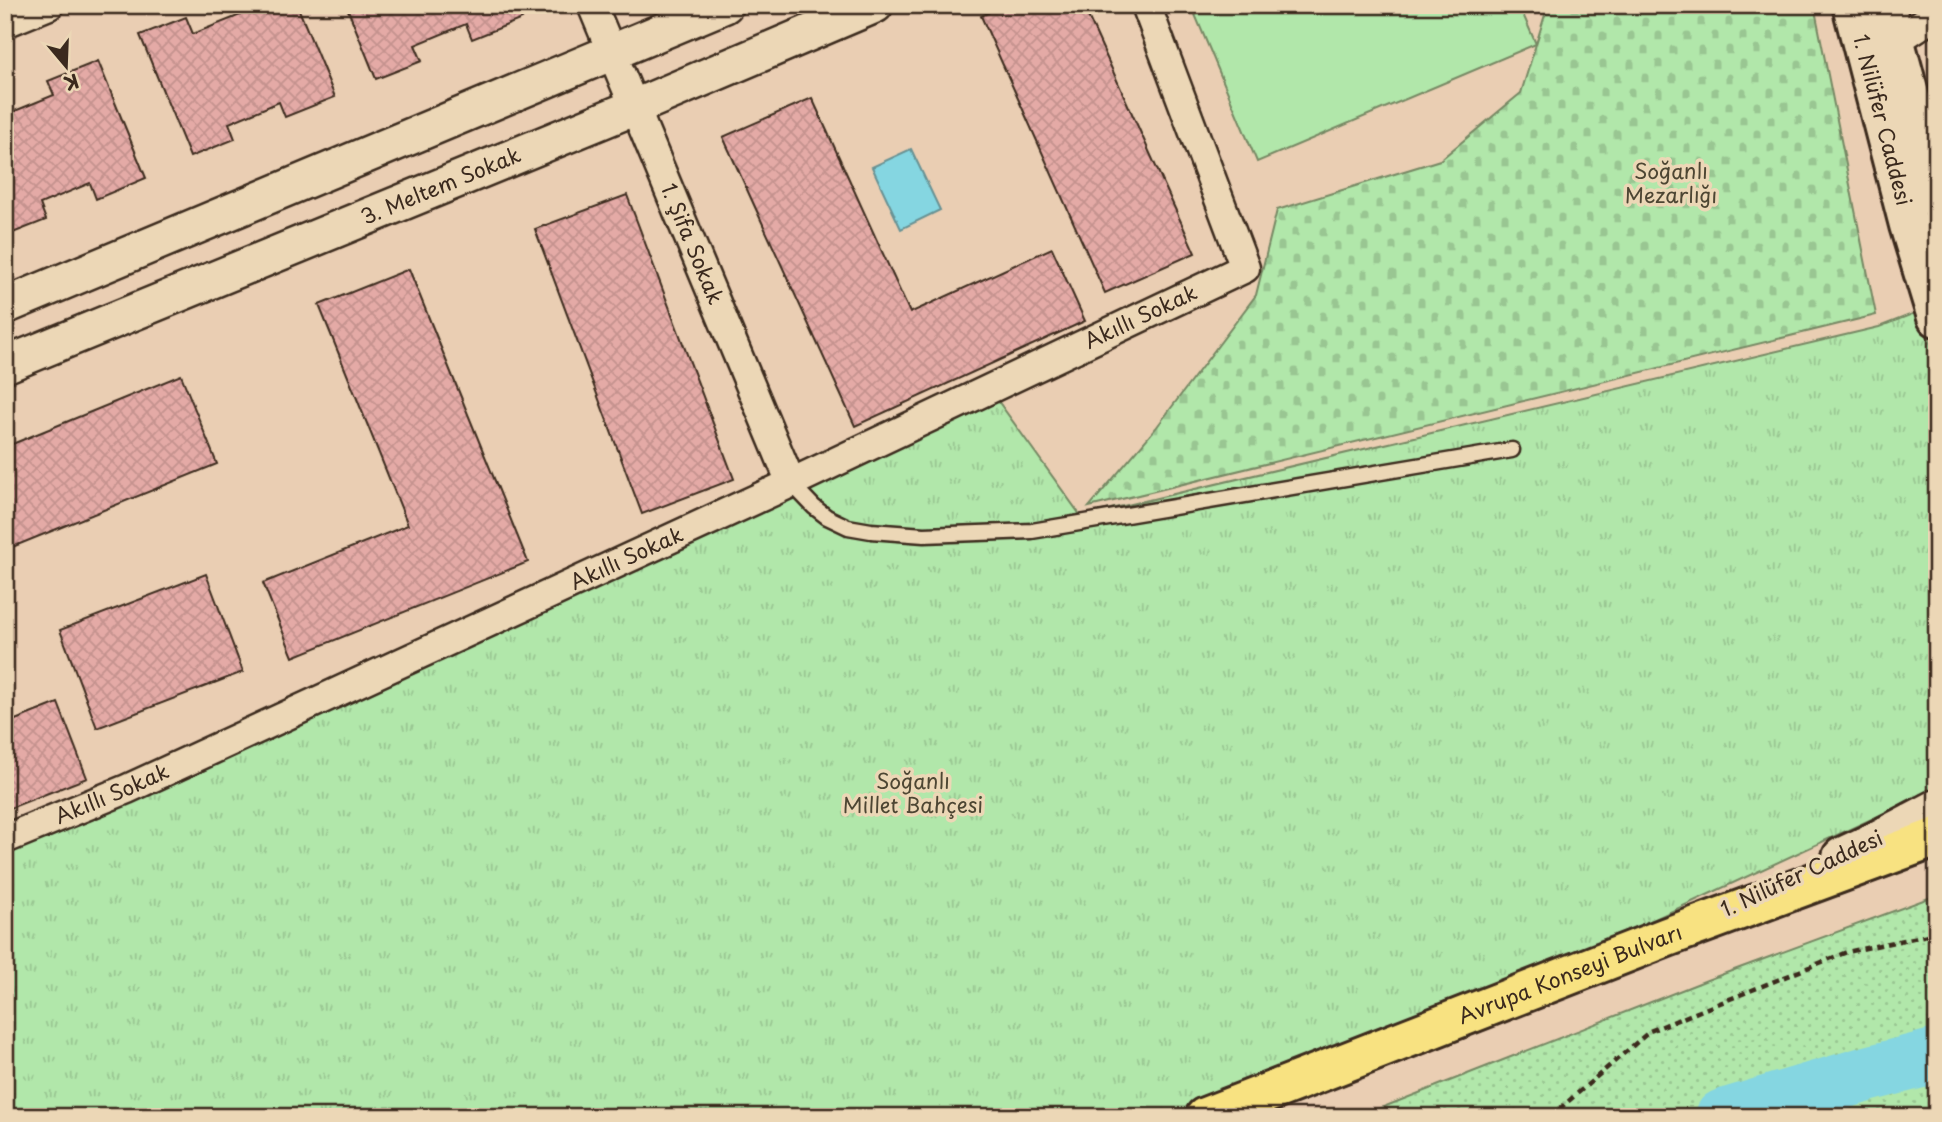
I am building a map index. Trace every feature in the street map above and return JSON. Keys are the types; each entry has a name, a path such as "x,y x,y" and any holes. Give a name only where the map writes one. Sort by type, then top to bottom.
{"main road":[{"name":"1. Nilüfer Caddesi","path":"1852,5 1909,225 1937,317"},
{"name":"1. Nilüfer Caddesi","path":"1885,5 1937,198"},
{"name":"1. Nilüfer Caddesi","path":"1667,937 1874,842 1937,809"},
{"name":"Avrupa Konseyi Bulvarı","path":"1205,1117 1667,937 1937,837"}],"street":[{"path":"5,23 50,5"},
{"name":"1. Şifa Sokak","path":"592,5 791,483"},
{"path":"5,306 725,5"},
{"name":"3. Meltem Sokak","path":"5,365 635,107 875,5"},
{"name":"Akıllı Sokak","path":"5,839 127,789 791,483 1245,268 1146,5"},
{"path":"1894,42 1937,14"}],"lane":[{"path":"791,483 814,508 848,527 924,535 1032,531 1512,450"}],"path":[{"path":"1550,1117 1650,1031 1847,952 1937,933"}],"green space":[{"path":"1191,5 1519,5 1536,44 1257,162"},
{"name":"Soğanlı Mezarlığı","path":"1548,5 1814,5 1876,315 1089,507 1156,428 1256,295 1277,210 1440,160 1521,93"},
{"name":"Soğanlı Millet Bahçesi","path":"1920,311 1937,362 1937,789 1579,954 1277,1071 1169,1117 5,1117 5,840 545,605 998,401 1081,516 1879,327"},
{"path":"1937,895 1937,1117 1358,1117 1707,980"}],"water":[{"path":"911,149 940,210 901,229 872,167"}],"building":[{"path":"239,5 297,5 335,97 285,117 279,102 229,123 235,139 190,157 140,35 186,17 193,34 243,14"},
{"path":"346,5 516,5 522,19 472,39 466,24 415,45 422,61 376,79"},
{"path":"1005,5 1083,5 1195,253 1105,293 981,16"},
{"path":"98,61 146,178 96,199 90,183 40,204 46,220 5,236 5,115 54,95 48,81"},
{"path":"812,98 910,313 1052,248 1085,321 855,426 723,137"},
{"path":"627,195 734,479 642,514 535,229"},
{"path":"409,269 528,562 293,657 263,583 408,525 319,305"},
{"path":"181,375 217,464 5,550 5,447"},
{"path":"206,574 243,672 97,728 60,630"},
{"path":"58,703 87,778 5,810 5,724"}],"waterway":[{"path":"1723,1117 1937,1056"}]}
